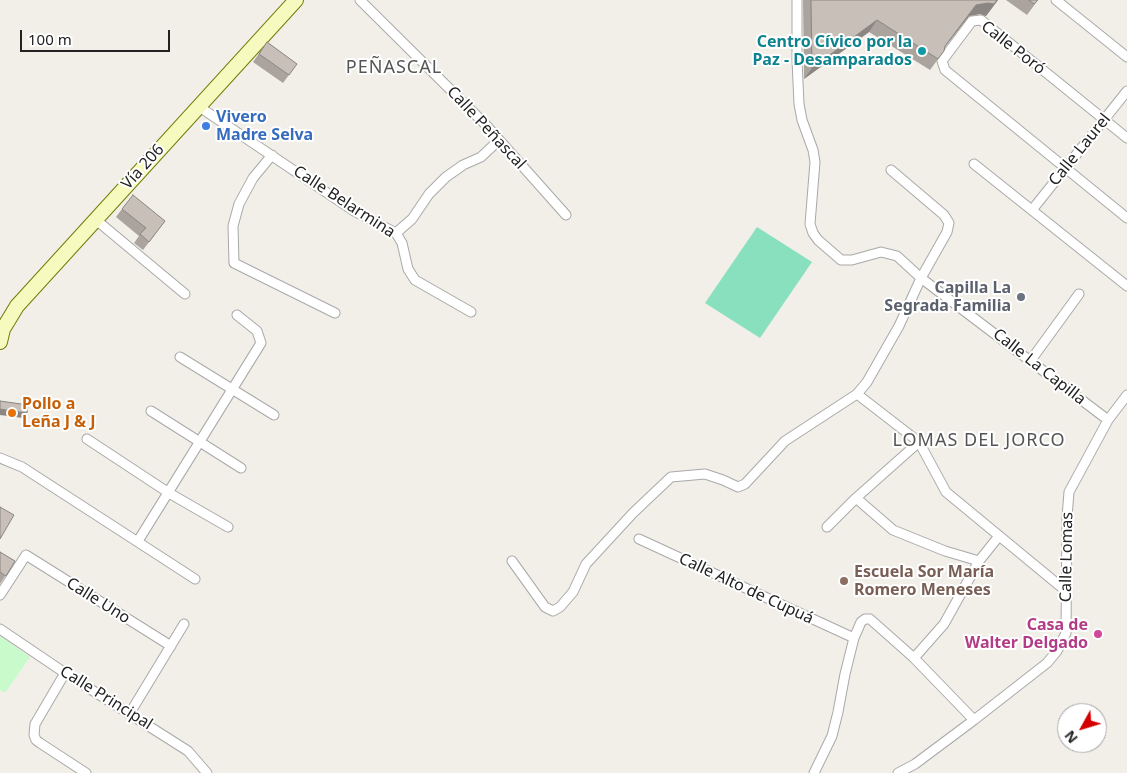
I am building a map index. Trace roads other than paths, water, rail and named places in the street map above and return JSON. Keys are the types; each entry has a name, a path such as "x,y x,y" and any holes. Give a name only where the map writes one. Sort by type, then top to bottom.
{"main road":[{"name":"Vía 206","path":"1,333 17,306 296,0"}],"street":[{"name":"Calle Peñascal","path":"360,0 499,140 566,215"},
{"name":"Calle La Capilla","path":"797,0 799,104 815,162 810,224 818,240 841,260 852,260 881,252 897,256 921,278 1108,420"},
{"path":"1056,0 1127,57"},
{"name":"Calle Poró","path":"1065,168 946,70 942,61 972,21 981,20 1104,120"},
{"name":"Calle Laurel","path":"1032,210 1127,91"},
{"name":"Calle Belarmina","path":"198,106 354,211 396,234 402,243 408,269 415,280 471,312"},
{"path":"1104,120 1127,138"},
{"path":"396,234 412,219 429,194 446,177 463,165 481,157 499,140"},
{"path":"272,155 253,178 239,204 233,226 234,263 335,313"},
{"path":"974,164 1127,286"},
{"path":"1065,168 1127,218"},
{"path":"512,561 545,607 553,611 560,607 573,592 586,564 633,513 670,477 704,474 738,487 745,484 785,441 857,394 867,382 899,326 921,278 947,232 948,223 944,215 891,170"},
{"path":"95,219 185,294"},
{"path":"1030,360 1079,294"},
{"path":"138,541 170,493 261,343 256,331 237,315"},
{"path":"180,356 274,415"},
{"path":"857,394 919,442 946,492 1066,591"},
{"name":"Calle Lomas","path":"898,773 915,764 1047,664 1057,651 1066,633 1069,492 1108,420 1127,395"},
{"path":"151,411 241,468"},
{"path":"87,439 170,493 228,527"},
{"path":"827,527 856,498 919,442"},
{"path":"0,458 4,463 22,468 195,579"},
{"path":"856,498 893,530 945,551 979,561"},
{"path":"914,658 944,624 979,561 999,536"},
{"name":"Calle Alto de Cupuá","path":"639,539 854,638"},
{"name":"Calle Uno","path":"0,595 26,555 171,646"},
{"path":"814,773 832,736 854,638 861,622 865,619 870,619 914,658 974,720"},
{"path":"130,713 184,624"},
{"name":"Calle Principal","path":"0,629 65,673 188,751 207,773"},
{"path":"65,673 35,724 34,735 40,744 86,773"}],"place":[{"name":"Centro Cívico por la Paz - Desamparados","path":"922,51"},
{"name":"Vivero Madre Selva","path":"206,126"},
{"name":"Capilla La Segrada Familia","path":"1021,297"},
{"name":"Pollo a Leña J & J","path":"12,413"},
{"name":"Escuela Sor María Romero Meneses","path":"844,581"},
{"name":"Casa de Walter Delgado","path":"1098,634"}],"district":[{"name":"PEÑASCAL","path":"394,68"},
{"name":"LOMAS DEL JORCO","path":"979,441"}]}
